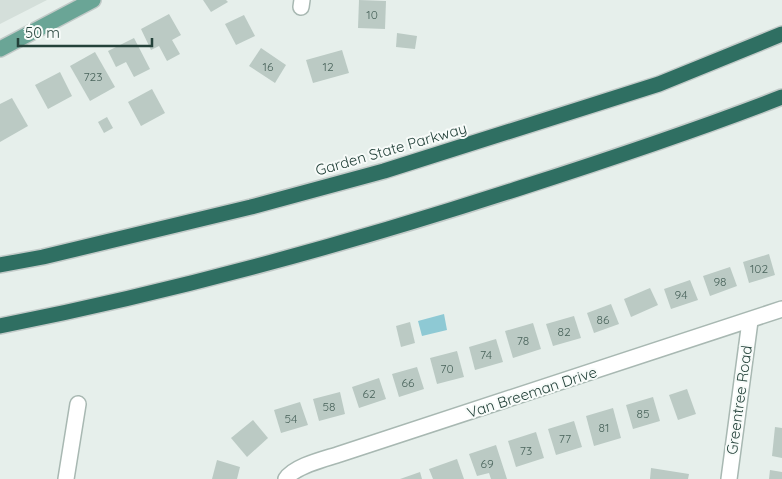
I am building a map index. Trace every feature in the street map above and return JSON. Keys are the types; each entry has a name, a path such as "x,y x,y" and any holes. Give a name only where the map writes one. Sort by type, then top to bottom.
{"highway":[{"name":"Garden State Parkway","path":"0,265 42,257 232,212 384,171 659,84 782,34"},
{"path":"0,326 75,311 239,270 421,220 624,155 782,97"}],"main road":[{"path":"0,49 93,0"}],"street":[{"name":"Van Breeman Drive","path":"286,479 289,474 332,457 782,309"},
{"name":"Greentree Road","path":"729,479 750,321"},
{"path":"66,479 78,404"}],"shaded area":[{"path":"0,0 47,0 0,24"}],"water":[{"path":"444,314 447,330 422,336 418,321"}],"building":[{"path":"203,0 226,0 228,2 211,12"},
{"path":"359,0 386,1 385,29 358,28"},
{"path":"169,14 181,35 172,40 180,54 167,61 159,46 151,50 141,29"},
{"path":"244,15 255,36 236,45 225,24"},
{"path":"397,33 417,36 415,49 396,47"},
{"path":"134,38 150,69 134,77 126,62 116,67 108,51"},
{"path":"261,48 286,65 275,83 249,66"},
{"path":"342,50 349,73 313,83 306,60"},
{"path":"95,52 115,87 90,101 70,66"},
{"path":"60,72 72,96 48,109 35,85"},
{"path":"152,89 165,113 141,126 128,102"},
{"path":"12,98 28,126 0,142 0,104"},
{"path":"107,117 113,128 104,133 98,122"},
{"path":"769,254 775,275 749,283 743,262"},
{"path":"730,267 737,286 710,296 703,276"},
{"path":"690,280 698,300 671,309 664,289"},
{"path":"650,288 658,305 631,317 624,299"},
{"path":"611,304 619,324 594,333 587,313"},
{"path":"574,316 581,338 553,346 546,324"},
{"path":"410,322 415,343 401,347 396,326"},
{"path":"533,323 541,349 513,358 505,331"},
{"path":"496,339 503,362 475,370 469,347"},
{"path":"457,351 464,377 437,384 430,358"},
{"path":"417,367 424,389 399,397 392,374"},
{"path":"379,378 386,399 359,408 352,387"},
{"path":"687,389 696,414 678,420 669,395"},
{"path":"340,392 345,414 319,421 313,399"},
{"path":"653,397 660,421 633,429 626,405"},
{"path":"300,402 308,425 281,433 274,410"},
{"path":"613,408 621,438 594,446 586,416"},
{"path":"253,420 268,438 247,457 231,438"},
{"path":"574,421 582,447 556,455 548,429"},
{"path":"775,427 782,428 782,458 772,456"},
{"path":"536,432 544,458 516,467 508,441"},
{"path":"496,445 507,479 491,479 489,473 477,476 469,454"},
{"path":"457,459 464,479 433,479 429,469"},
{"path":"217,460 240,467 237,479 212,479"},
{"path":"651,468 689,474 688,479 650,479"},
{"path":"770,470 782,472 782,479 769,479"},
{"path":"420,472 422,479 400,479"}]}
